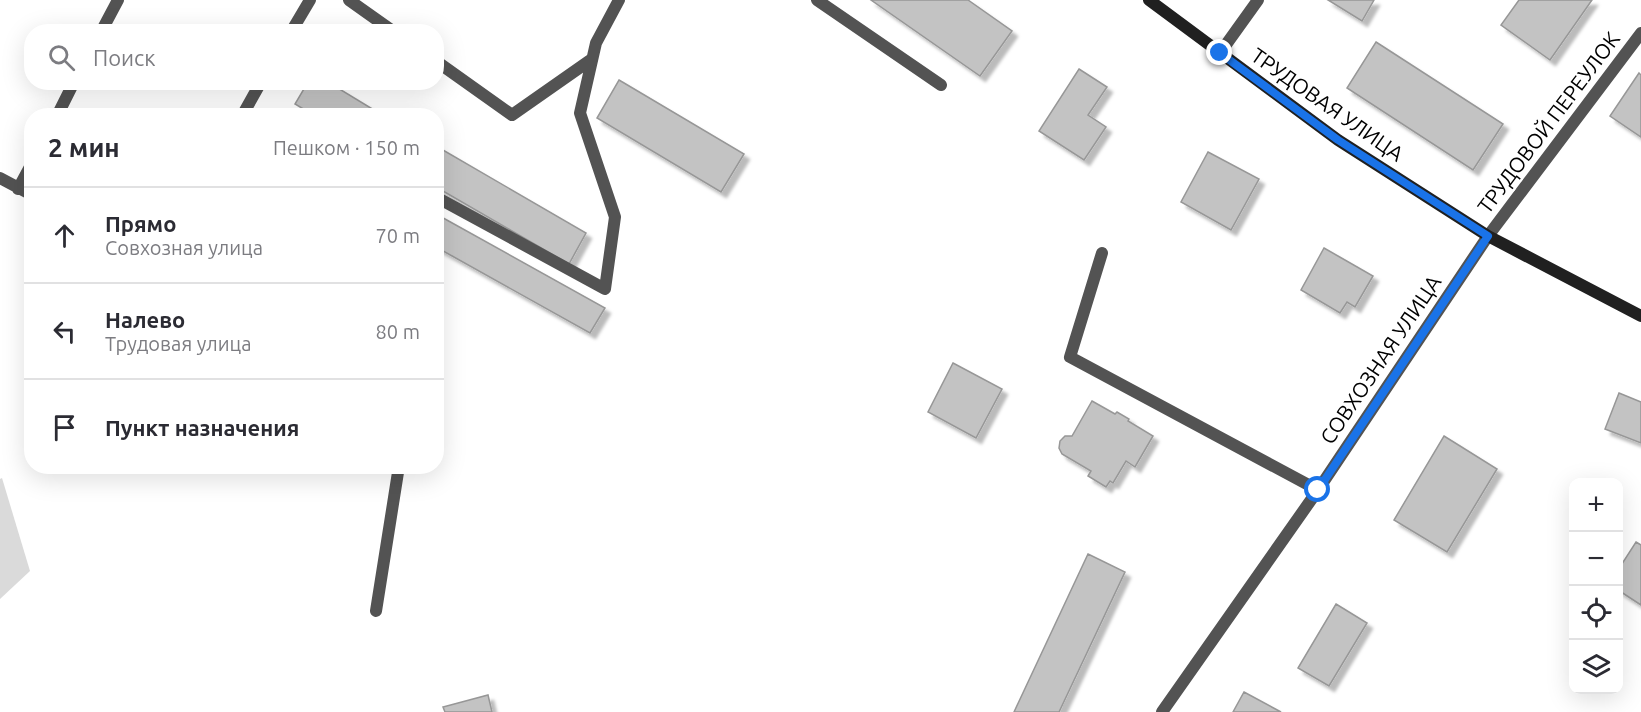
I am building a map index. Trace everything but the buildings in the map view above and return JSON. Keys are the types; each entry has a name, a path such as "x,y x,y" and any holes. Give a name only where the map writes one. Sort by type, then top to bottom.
{"street":[{"path":"105,24 118,0"},
{"path":"296,24 309,0"},
{"path":"350,0 383,24"},
{"path":"444,201 605,289 615,217 580,113 596,43 619,0"},
{"path":"817,0 941,85"},
{"name":"ТРУДОВАЯ УЛИЦА","path":"1149,0 1338,140 1488,236 1641,316"},
{"path":"1220,53 1258,0"},
{"name":"ТРУДОВОЙ ПЕРЕУЛОК","path":"1488,236 1641,33"},
{"path":"444,67 512,115 592,59"},
{"path":"61,108 70,90"},
{"path":"246,108 257,90"},
{"path":"0,178 24,192"},
{"path":"18,189 24,178"},
{"name":"СОВХОЗНАЯ УЛИЦА","path":"1162,712 1318,490 1488,236"},
{"path":"1102,253 1070,357 1318,490"},
{"path":"376,611 398,474"}],"shaded area":[{"path":"2,478 30,571 0,599 0,479"}],"route":[{"path":"1220,53 1338,140 1488,236 1318,490"}]}
